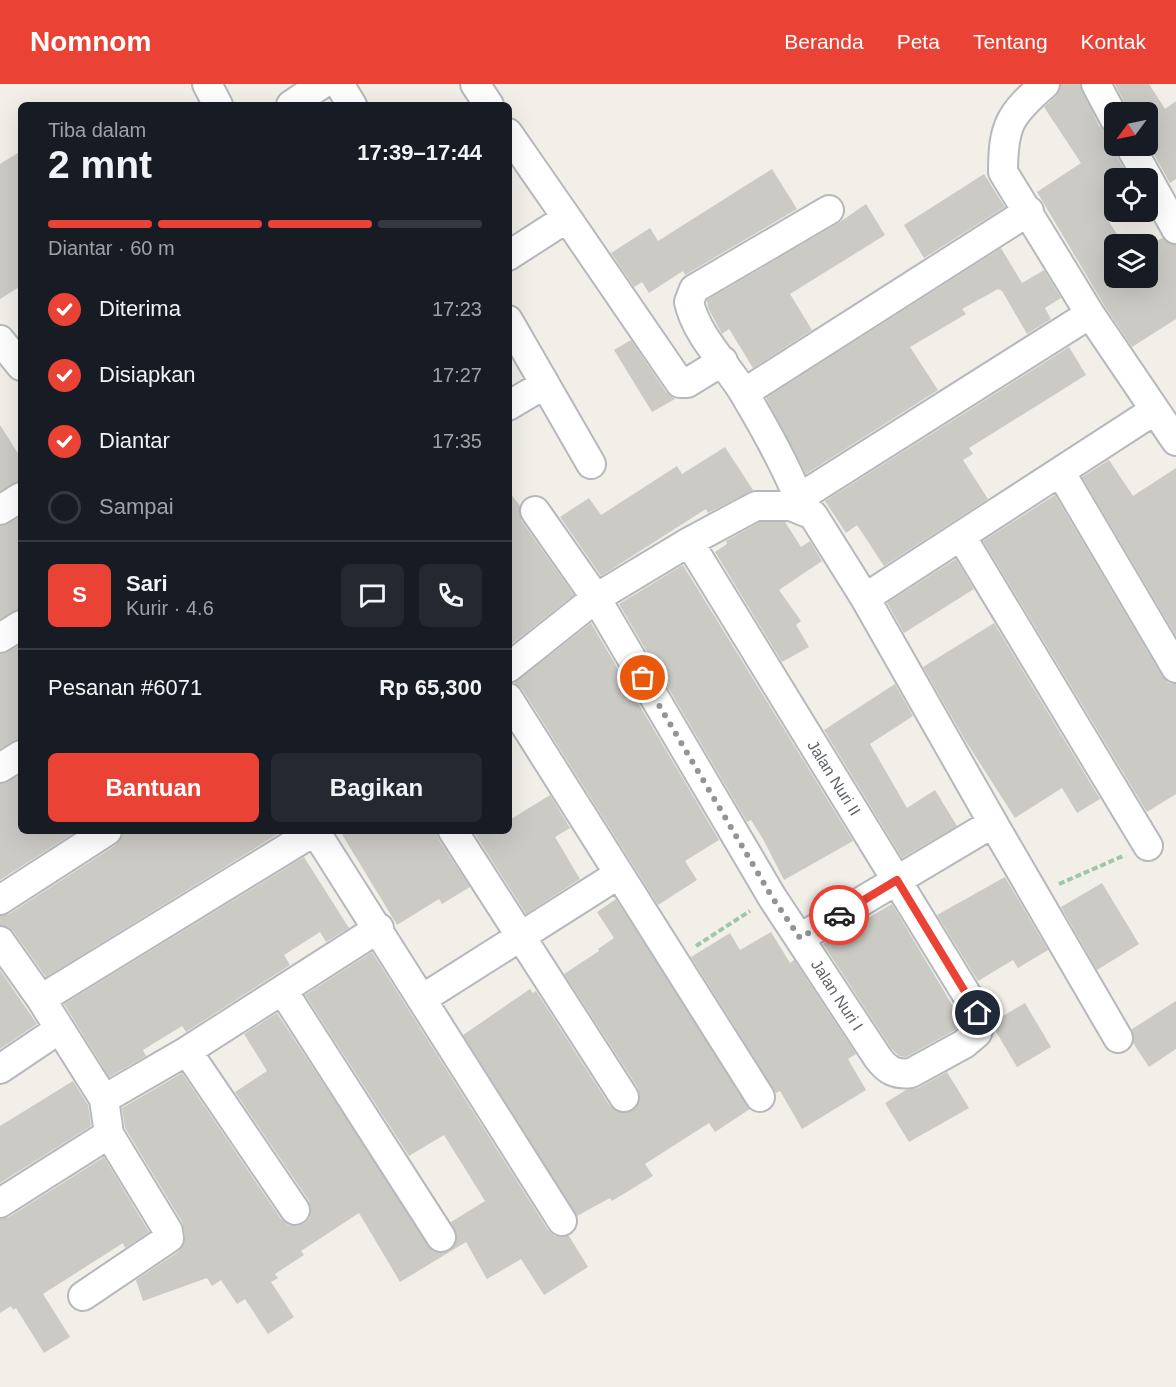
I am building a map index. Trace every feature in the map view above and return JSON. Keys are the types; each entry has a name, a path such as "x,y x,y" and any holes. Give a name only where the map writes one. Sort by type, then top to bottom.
{"street":[{"path":"207,84 216,102"},
{"path":"295,102 321,84"},
{"path":"339,84 350,102"},
{"path":"475,84 487,102"},
{"path":"1045,84 1009,120 1003,153 1004,172 1090,314 1176,441"},
{"path":"1096,84 1106,102"},
{"path":"512,139 680,383 687,383 723,362"},
{"path":"1135,156 1176,230"},
{"path":"829,210 694,290 689,302 691,311 744,393 801,503 824,528 1118,1038"},
{"path":"744,393 1029,211"},
{"path":"512,253 567,218"},
{"path":"512,665 596,598 689,542 756,506 791,506 801,503 1090,314"},
{"path":"512,327 591,464"},
{"path":"512,404 545,384"},
{"path":"865,598 1155,410"},
{"path":"1061,473 1176,668"},
{"path":"0,510 18,499"},
{"name":"Jalan Nuri I","path":"535,511 596,598 772,897 887,1070 901,1074 911,1073 964,1044 977,1033 980,1024 978,1013"},
{"path":"961,536 1148,846"},
{"name":"Jalan Nuri II","path":"689,542 978,1013"},
{"path":"0,638 18,627"},
{"path":"512,704 760,1097"},
{"path":"0,768 18,757"},
{"path":"800,938 993,823"},
{"path":"0,900 102,834"},
{"path":"41,999 310,834"},
{"path":"317,834 379,928 562,1221"},
{"path":"455,834 624,1097"},
{"path":"422,999 620,874"},
{"path":"104,1099 187,1052 379,928"},
{"path":"0,940 41,999 58,1030 104,1099 109,1134 168,1231 169,1238 83,1296"},
{"path":"283,991 441,1237"},
{"path":"0,1069 58,1030"},
{"path":"187,1052 295,1210"},
{"path":"0,1203 109,1134"}],"path":[{"path":"1035,897 1072,876 1148,846"},
{"path":"672,961 772,897"}],"building":[{"path":"1061,84 1080,84 1099,126 1104,130 1104,156 1117,156 1123,168 1104,168 1104,222 1109,222 1117,234 1104,234 1104,288 1158,288 1158,241 1162,238 1176,245 1176,319 1132,347 1104,305 1037,192 1081,163 1044,107 1056,96"},
{"path":"1115,84 1149,84 1165,109 1176,101 1176,179 1170,183 1155,156 1158,156 1158,102 1124,102"},
{"path":"18,153 18,288 0,299 0,164"},
{"path":"772,169 797,209 685,275 683,271 649,293 642,282 634,287 611,253 650,228 658,241"},
{"path":"984,174 1005,207 924,258 904,225"},
{"path":"866,204 885,235 790,294 812,330 753,368 729,329 722,334 708,308 707,300 837,224"},
{"path":"1001,248 1022,283 1044,270 1061,298 1045,308 1051,319 1027,334 1002,291 998,289 962,309 966,314 910,347 938,390 806,474 766,398"},
{"path":"631,340 666,392 675,399 652,412 614,350"},
{"path":"1069,347 1086,375 969,448 973,454 963,460 988,499 884,566 857,525 846,533 825,501"},
{"path":"0,425 18,453 18,482 0,491"},
{"path":"725,447 753,490 708,513 706,509 601,576 560,517 589,498 601,515 677,466 682,474"},
{"path":"1109,460 1133,496 1176,468 1176,636 1082,477"},
{"path":"512,495 520,506 521,520 574,595 512,644"},
{"path":"1055,495 1162,676 1168,683 1176,684 1176,794 1147,812 983,541"},
{"path":"18,517 18,610 0,619 0,526"},
{"path":"760,522 785,522 801,547 810,541 822,561 779,590 801,621 796,625 809,647 782,662 715,552 727,544 726,541"},
{"path":"956,559 974,589 904,633 887,603"},
{"path":"683,565 853,841 784,880 763,839 751,820 747,822 619,604"},
{"path":"591,623 719,840 685,861 697,880 658,905 522,689 514,683"},
{"path":"994,623 1100,799 1077,813 1062,788 1015,818 965,740 923,667"},
{"path":"18,645 18,740 0,749 0,654"},
{"path":"895,684 913,716 870,744 907,808 935,790 957,826 902,858 824,730"},
{"path":"18,775 18,834 72,834 0,880 0,784"},
{"path":"550,795 570,828 555,837 580,879 526,914 475,834 512,834 512,819"},
{"path":"122,834 278,834 46,977 13,931 0,925 0,916 9,914 116,845"},
{"path":"342,834 438,834 439,840 470,887 442,904 439,899 397,925"},
{"path":"304,857 349,928 326,942 320,932 284,955 290,965 186,1032 182,1026 143,1050 146,1056 109,1077 64,1004"},
{"path":"1005,877 1048,950 1018,968 1013,960 978,981 937,915"},
{"path":"1102,883 1139,944 1097,970 1061,907"},
{"path":"616,899 750,1109 715,1132 709,1123 645,1164 653,1176 612,1201 610,1198 577,1216 463,1035 530,989 533,993 536,991 610,1106 624,1113 633,1110 640,1097 638,1088 564,974 614,938 597,912"},
{"path":"892,904 963,1023 955,1030 906,1057 899,1056 891,1048 823,944"},
{"path":"771,932 790,963 794,960 856,1054 848,1059 866,1090 802,1129 780,1091 776,1093 691,957 730,933 740,950"},
{"path":"372,952 548,1230 555,1236 569,1236 588,1267 544,1295 521,1259 487,1279 466,1242 400,1282 359,1213 301,1251 304,1255 275,1274 278,1278 271,1282 294,1317 268,1334 245,1299 237,1304 221,1280 212,1286 207,1278 143,1301 136,1280 178,1252 184,1244 185,1236 182,1222 125,1128 122,1108 182,1073 281,1219 288,1225 297,1226 305,1223 310,1217 309,1201 235,1092 267,1071 244,1034 277,1013 433,1251 441,1253 450,1251 457,1237 451,1222 485,1201 444,1135 409,1156 305,995"},
{"path":"0,970 37,1024 0,1049"},
{"path":"1176,1001 1176,1049 1149,1067 1133,1043 1132,1029"},
{"path":"1025,1003 1051,1047 1017,1067 995,1030 996,1020"},
{"path":"947,1072 969,1108 909,1142 885,1103 906,1090 918,1088"},
{"path":"73,1081 88,1105 91,1126 0,1183 0,1126"},
{"path":"104,1157 149,1232 125,1248 123,1243 43,1294 70,1337 44,1353 16,1308 13,1310 11,1306 0,1313 0,1219 9,1217"}],"way so far":[{"path":"643,678 772,897 800,938 839,915"}],"route":[{"path":"839,915 897,880 978,1013"}]}
